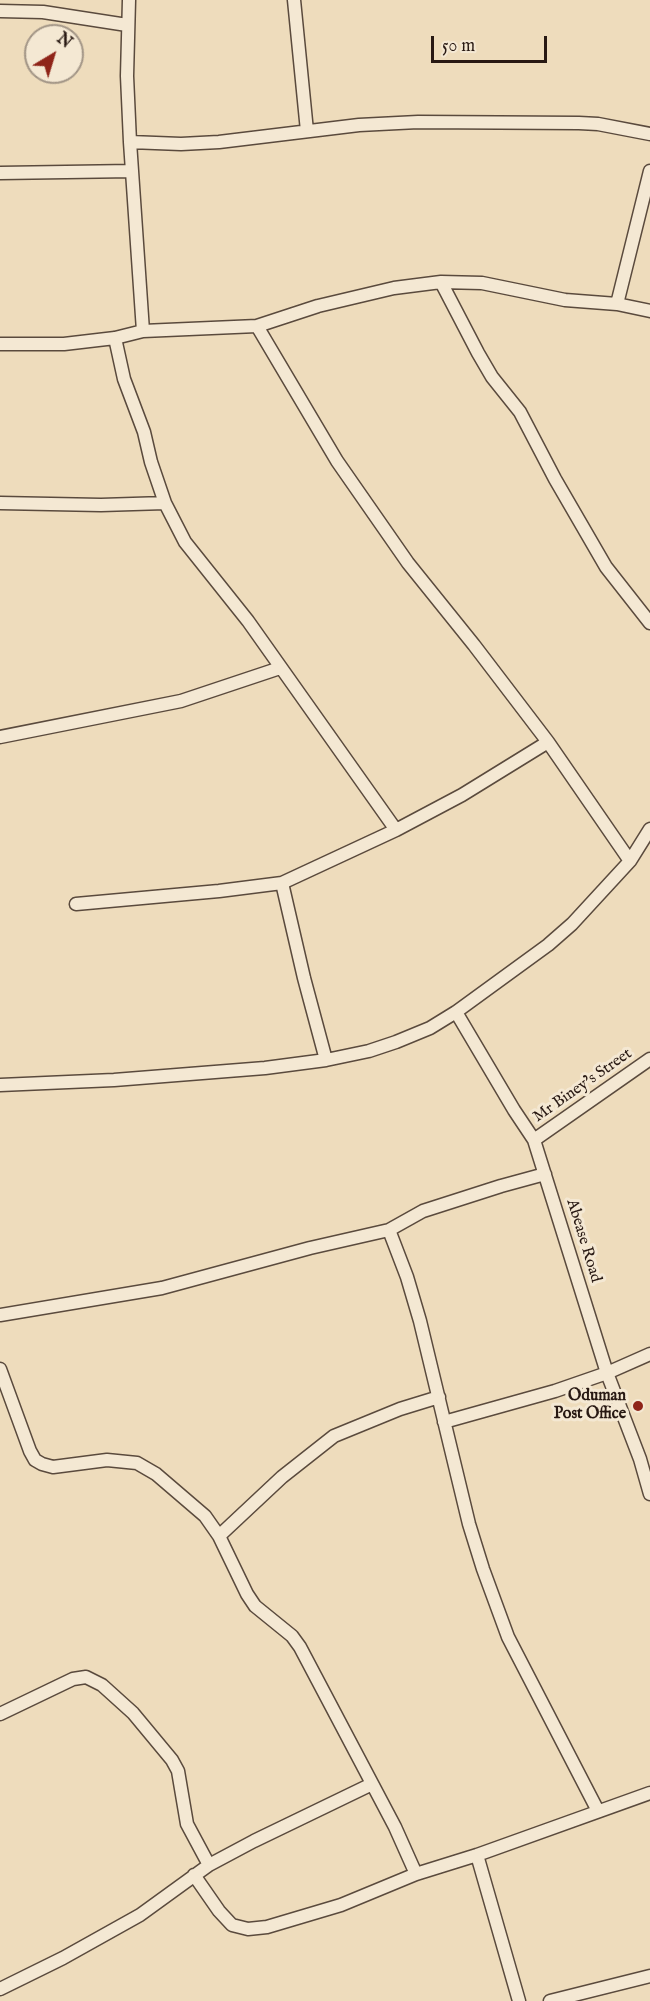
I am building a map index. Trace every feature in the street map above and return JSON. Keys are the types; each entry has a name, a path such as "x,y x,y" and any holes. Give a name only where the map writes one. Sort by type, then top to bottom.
{"street":[{"path":"129,0 127,25 130,142 143,331"},
{"path":"294,0 307,131"},
{"path":"0,11 43,12 127,25"},
{"path":"130,142 181,144 219,142 383,124 463,122 588,124 650,134"},
{"path":"0,173 132,171"},
{"path":"617,304 650,171"},
{"path":"441,282 478,353 492,377 520,412 555,479 606,567 650,622"},
{"path":"0,344 64,344 115,338 143,331 257,326 318,306 394,288 441,282 482,283 565,300 617,304 650,311"},
{"path":"257,326 337,461 402,554 548,742 630,861"},
{"path":"115,338 124,379 144,432 165,503 185,542 248,621 396,830"},
{"path":"0,503 101,505 165,503"},
{"path":"0,737 181,700 280,668"},
{"path":"76,904 282,883 396,830 462,795 548,742"},
{"path":"0,1085 180,1075 326,1060 369,1051 396,1042 430,1028 456,1012 548,945 572,924 630,861 650,829"},
{"path":"282,883 326,1060"},
{"name":"Abease Road","path":"456,1012 534,1140 608,1373 645,1457 650,1494"},
{"name":"Mr Biney’s Street","path":"534,1140 650,1059"},
{"path":"0,1315 162,1288 310,1248 389,1230 423,1211 546,1174"},
{"path":"389,1230 407,1276 469,1524 508,1636 598,1811"},
{"path":"444,1422 555,1391 608,1373 650,1354"},
{"path":"0,1370 35,1460 53,1467 107,1460 137,1463 156,1474 205,1515 219,1536 255,1606 292,1636 300,1647 395,1827 416,1874"},
{"path":"219,1536 282,1477 334,1436 380,1416 439,1397"},
{"path":"0,1714 73,1679 86,1677 102,1685 133,1713 172,1760 178,1771 187,1824 209,1865"},
{"path":"0,1989 63,1958 140,1915 209,1865 372,1784"},
{"path":"194,1875 219,1911 232,1925 248,1929 267,1927 341,1905 416,1874 477,1855 650,1793"},
{"path":"477,1855 519,2001"},
{"path":"550,2001 650,1976"}],"place":[{"name":"Oduman Post Office","path":"638,1406"}]}
